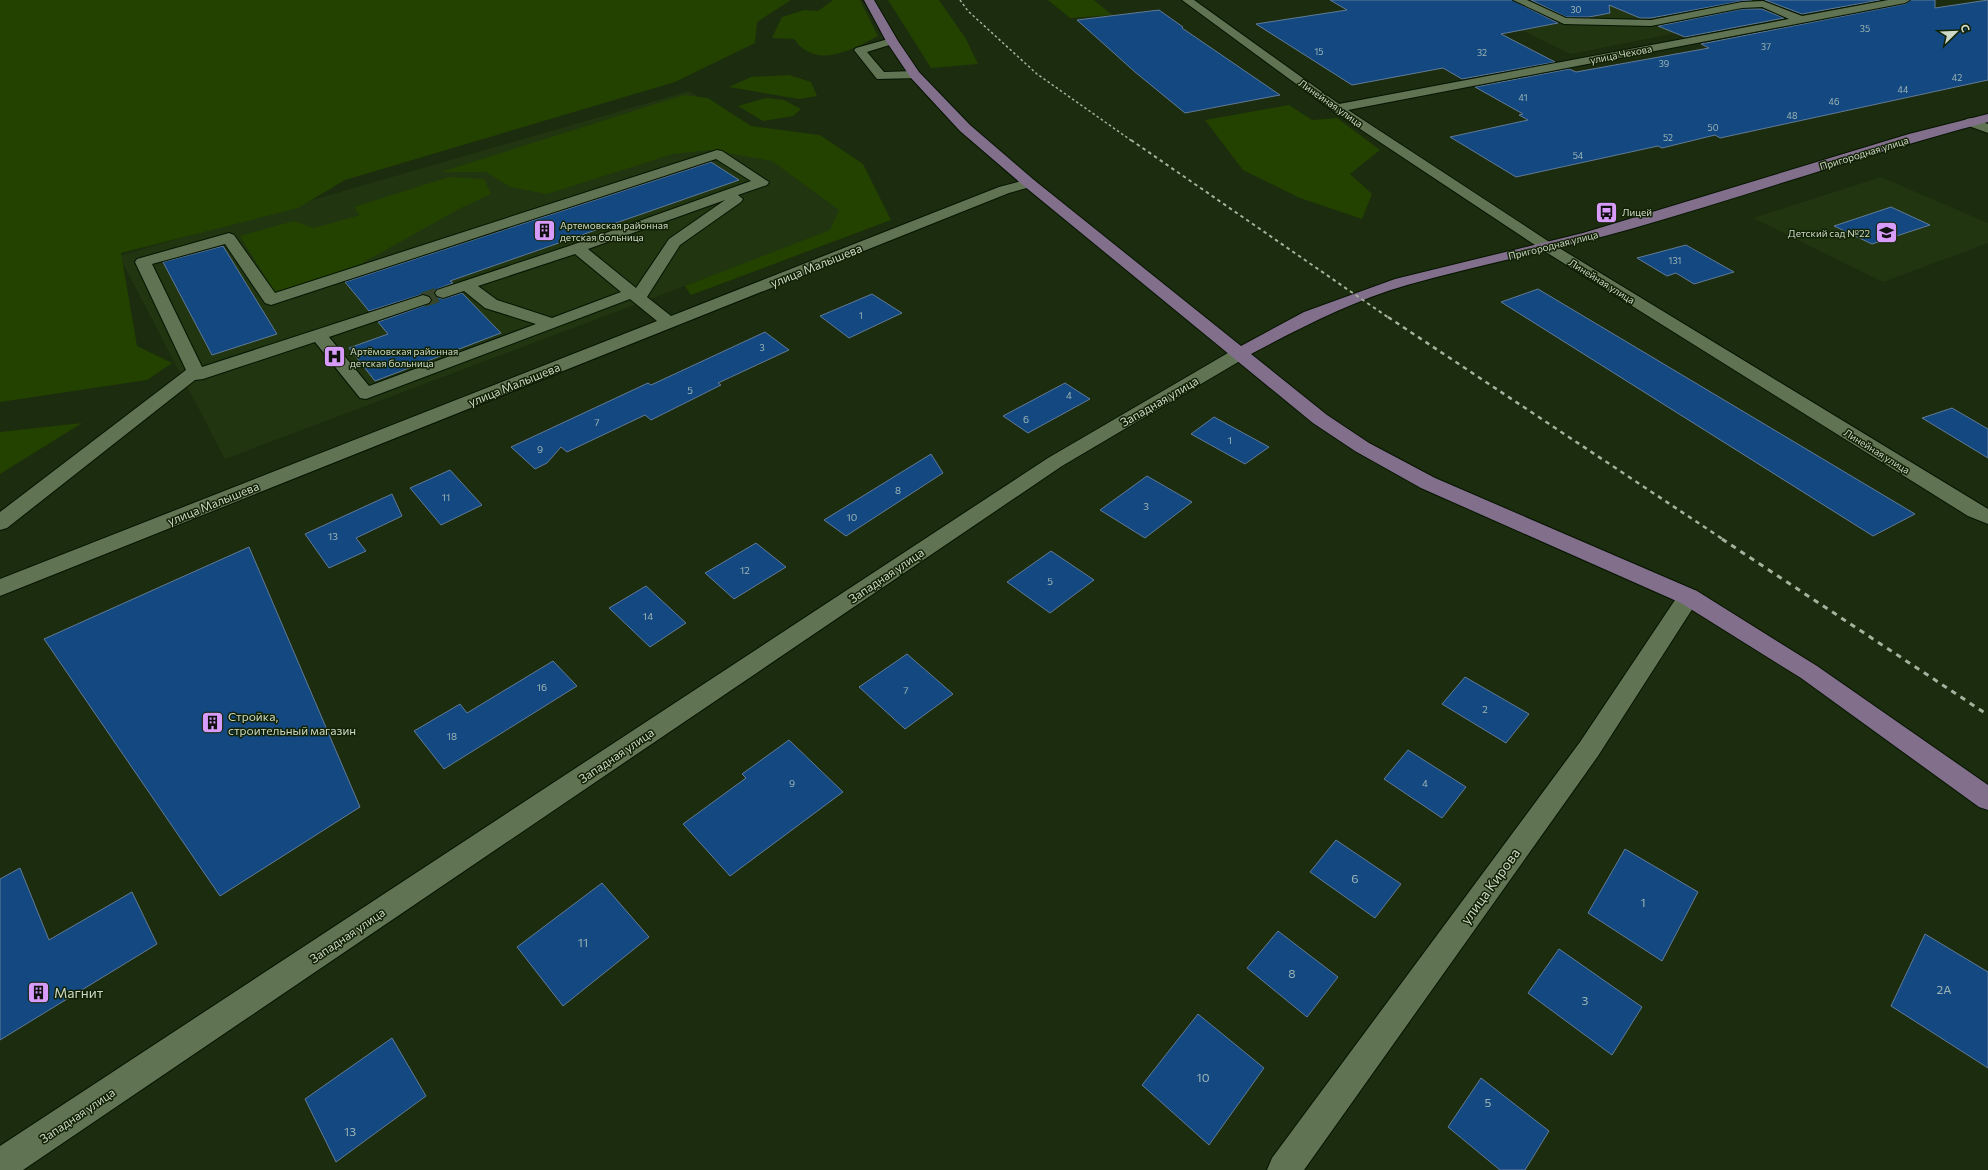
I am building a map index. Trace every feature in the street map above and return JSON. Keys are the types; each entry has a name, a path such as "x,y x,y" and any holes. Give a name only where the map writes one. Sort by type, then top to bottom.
{"main road":[{"path":"869,0 892,41 915,75 965,128 1320,420 1362,447 1428,483 1689,597 1809,672 1988,799"},
{"name":"Пригородная улица","path":"1239,354 1310,316 1401,282 1652,218 1914,137 1988,118"}],"street":[{"name":"Линейная улица","path":"1187,0 1337,108 1546,246 1988,517"},
{"path":"1518,0 1564,20 1651,23 1742,5 1763,4 1802,20"},
{"path":"1731,0 1742,5"},
{"name":"улица Чехова","path":"1337,108 1905,0"},
{"path":"892,41 860,50 881,76 915,75"},
{"path":"1971,122 1988,129"},
{"path":"423,300 197,375 142,262 229,238 272,300 717,154 762,182"},
{"path":"443,293 577,248 762,182"},
{"path":"318,334 366,394 551,323 635,295 674,242 762,182"},
{"name":"улица Малышева","path":"0,588 997,193 1030,183"},
{"path":"577,248 669,323"},
{"path":"466,285 491,304 551,323"},
{"name":"Западная улица","path":"0,1166 1055,462 1239,354"},
{"path":"0,523 195,371"},
{"name":"улица Кирова","path":"1284,1170 1589,749 1689,597"}],"shaded area":[{"path":"0,0 791,0 757,22 755,43 675,82 345,180 298,208 121,253 137,346 172,363 147,380 0,402"},
{"path":"833,0 860,0 878,36 857,47 834,54 823,55 813,54 803,48 794,39 772,38 782,17 804,10 818,11"},
{"path":"888,0 939,0 966,39 978,64 931,68"},
{"path":"1048,0 1094,0 1112,15 1070,18"},
{"path":"1458,0 1767,0 1793,10 1571,54"},
{"path":"789,75 811,82 817,96 799,99 729,87 751,77"},
{"name":"Артёмовская районная детская больница","path":"689,91 879,213 225,459 119,256"},
{"path":"684,95 708,98 751,126 820,135 863,164 891,220 691,295 685,286 830,230 839,210 772,161 710,150 673,154 547,194 510,187 486,172 441,172"},
{"path":"766,98 784,100 801,109 793,116 763,121 738,106"},
{"path":"1289,105 1312,120 1337,118 1380,150 1350,174 1372,194 1362,219 1300,198 1243,170 1205,120"},
{"path":"449,177 484,179 491,194 459,209 357,266 275,293 240,236 294,221 314,228 360,215 354,207"},
{"name":"Детский сад №22","path":"1881,177 1988,223 1988,243 1883,282 1753,218"},
{"path":"82,423 0,474 0,432"}],"building":[{"path":"1330,0 1512,0 1558,23 1501,34 1555,62 1462,79 1443,68 1352,85 1256,24 1347,10"},
{"path":"1531,0 1752,0 1651,18 1640,18 1609,5 1610,13 1589,17 1566,17"},
{"path":"1765,0 1880,0 1802,14"},
{"path":"1911,0 1935,0 1935,8 1988,0 1988,80 1720,138 1715,135 1662,148 1658,146 1516,177 1450,137 1528,120 1519,115 1523,114 1475,87 1569,69 1576,72 1709,48 1701,44 1905,4"},
{"path":"1742,9 1762,9 1784,18 1685,37 1658,26"},
{"path":"1159,10 1183,27 1182,28 1280,95 1185,113 1135,72 1077,20"},
{"name":"Артемовская районная детская больница","path":"711,162 739,180 450,281 453,283 437,289 434,292 436,297 443,299 462,293 501,333 375,381 349,348 388,334 378,322 429,304 432,299 423,294 369,311 345,282"},
{"path":"1891,207 1930,225 1872,244 1834,226"},
{"path":"1686,245 1734,272 1694,284 1676,273 1667,276 1637,258"},
{"path":"223,246 277,334 212,355 163,262"},
{"path":"1538,289 1915,514 1873,536 1501,302"},
{"path":"872,294 902,313 849,338 820,316"},
{"path":"765,332 789,350 718,383 721,385 651,420 645,415 567,452 561,447 547,463 535,469 511,447 648,383 651,385"},
{"path":"1065,383 1090,399 1028,433 1003,416"},
{"path":"1952,408 1988,429 1988,458 1922,418"},
{"path":"1214,417 1269,447 1245,464 1191,434"},
{"path":"931,454 943,473 846,536 824,520"},
{"path":"450,470 482,505 441,525 410,488"},
{"path":"1147,476 1192,502 1145,538 1100,510"},
{"path":"392,494 402,516 356,538 366,551 329,568 305,534"},
{"path":"756,543 786,567 734,599 705,573"},
{"name":"Стройка, строительный магазин","path":"249,547 360,807 220,896 44,639"},
{"path":"1051,551 1094,580 1050,613 1007,582"},
{"path":"646,586 686,623 650,647 609,608"},
{"path":"907,654 953,694 905,729 859,687"},
{"path":"553,661 577,686 444,769 414,731 460,704 467,713"},
{"path":"1465,677 1529,714 1506,743 1442,704"},
{"path":"789,740 843,792 730,876 683,824 746,778 742,774"},
{"path":"1408,750 1466,787 1442,818 1384,779"},
{"path":"1336,840 1401,884 1375,918 1310,872"},
{"path":"1625,849 1698,892 1662,961 1588,913"},
{"name":"Магнит","path":"20,868 49,940 132,892 157,944 0,1040 0,879"},
{"path":"602,883 649,937 563,1006 517,947"},
{"path":"1278,931 1338,977 1307,1017 1247,968"},
{"path":"1925,934 1988,972 1988,1068 1891,1006"},
{"path":"1559,949 1642,1007 1612,1055 1528,993"},
{"path":"1198,1014 1264,1068 1209,1145 1142,1085"},
{"path":"392,1038 426,1096 336,1162 305,1099"},
{"path":"1481,1078 1549,1131 1525,1170 1500,1170 1448,1127"}],"tunnel":[{"path":"423,300 443,293"}],"railway":[{"path":"960,0 968,11 1037,74 1132,141"},
{"path":"1131,140 1389,318"},
{"path":"1388,317 1724,540"},
{"path":"1722,539 1988,715"}],"place":[{"name":"Лицей","path":"1607,212"},
{"name":"Артемовская районная детская больница","path":"545,231"},
{"name":"Детский сад №22","path":"1886,233"},
{"name":"Артёмовская районная детская больница","path":"334,357"},
{"name":"Стройка, строительный магазин","path":"213,723"},
{"name":"Магнит","path":"39,992"}]}
